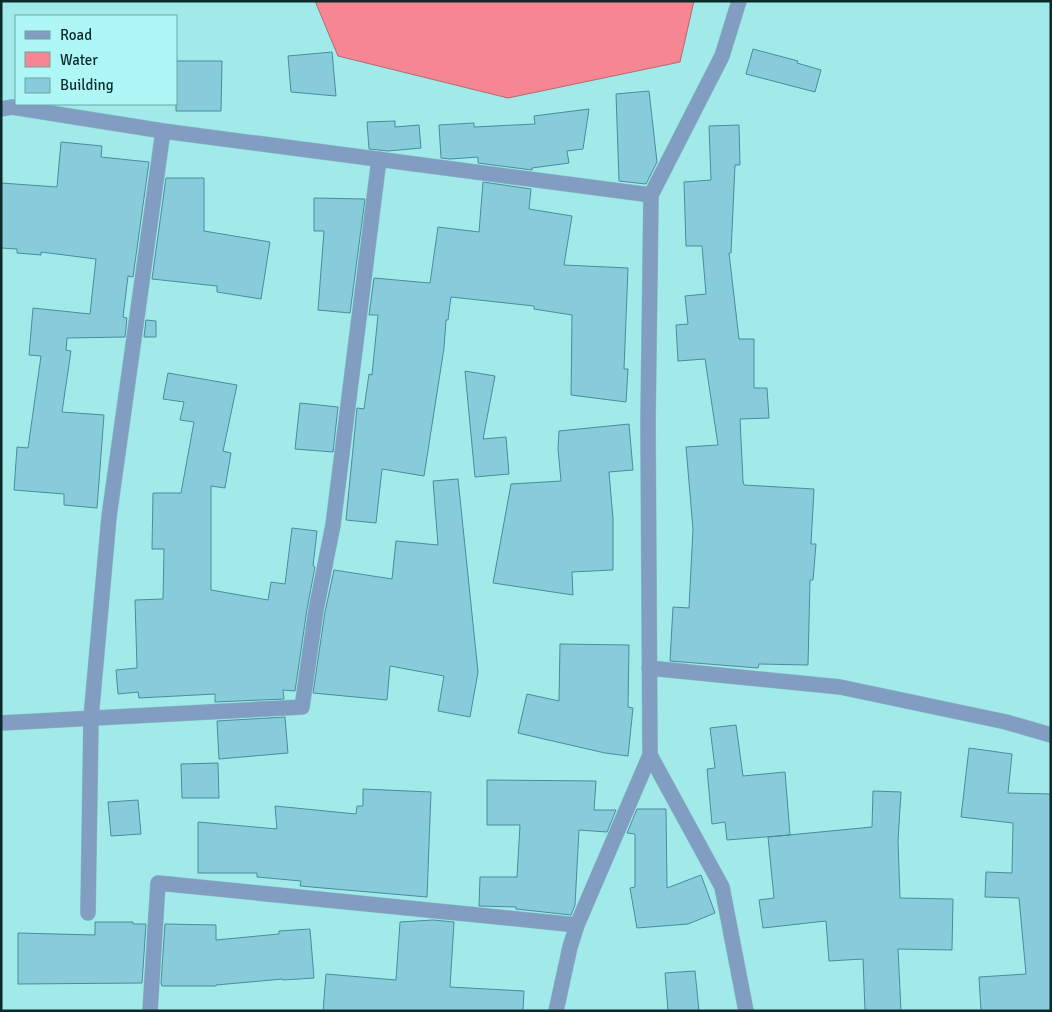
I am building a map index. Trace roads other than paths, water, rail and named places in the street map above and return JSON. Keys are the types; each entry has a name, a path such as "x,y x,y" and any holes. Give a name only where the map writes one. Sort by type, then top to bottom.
{"street":[{"path":"556,1011 576,924 650,756 648,422 651,195 722,56 740,1"},
{"path":"1,109 12,108 163,131 651,195"},
{"path":"88,913 91,718 109,517 163,131"},
{"path":"1,723 302,707 316,610 333,525 379,159"},
{"path":"649,668 840,687 1006,722 1051,735"},
{"path":"650,756 722,887 746,1011"},
{"path":"150,1011 158,883 576,924"}],"water":[{"path":"315,1 694,1 680,62 508,98 338,56"}]}
